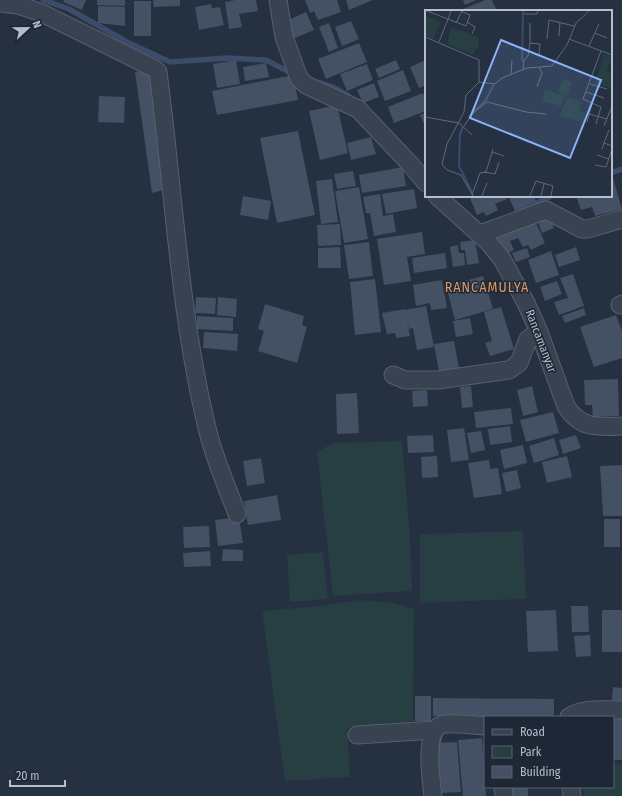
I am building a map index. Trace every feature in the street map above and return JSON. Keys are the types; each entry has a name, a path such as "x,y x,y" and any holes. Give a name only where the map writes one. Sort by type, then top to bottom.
{"street":[{"path":"278,0 284,37 299,78 306,85 358,109 419,162 425,180"},
{"path":"0,3 18,5 42,13 158,72 168,146 184,304 195,371 208,433 237,514"},
{"name":"Rancamanyar","path":"439,197 480,234 502,259 526,303 539,332 566,406 572,416 580,423 596,426 622,426"},
{"path":"480,234 546,210 582,229 622,219"},
{"path":"393,375 405,380 438,380 509,370 519,363 528,339 539,332"},
{"path":"570,716 576,712 588,710 622,710"},
{"path":"357,735 434,730 442,725 450,724 484,726"},
{"path":"433,796 430,765 431,738 434,730"}],"green space":[{"path":"402,441 410,537 412,591 333,596 317,452 333,443"},
{"path":"523,531 526,599 420,603 420,534"},
{"path":"323,552 328,599 290,602 287,555"},
{"path":"359,600 394,603 414,609 413,721 347,728 350,777 285,781 262,611 321,606"},
{"path":"622,764 622,796 584,796 583,788 614,788 614,765"}],"building":[{"path":"64,0 86,0 82,10 63,2"},
{"path":"97,0 125,0 125,6 97,5"},
{"path":"153,0 180,0 180,6 154,7"},
{"path":"235,0 256,0 258,11 239,14 242,27 229,29 225,2"},
{"path":"305,0 337,0 341,12 318,20 314,11 310,13"},
{"path":"346,0 373,0 349,10"},
{"path":"463,0 476,0 465,5"},
{"path":"485,0 492,0 497,10 464,10"},
{"path":"134,1 151,1 151,36 134,36"},
{"path":"211,4 212,8 220,7 224,25 199,30 195,7"},
{"path":"98,6 125,7 125,26 98,23"},
{"path":"306,12 314,30 290,40 282,23"},
{"path":"351,21 359,39 342,46 335,27"},
{"path":"329,23 338,48 329,52 319,27"},
{"path":"359,43 367,62 326,79 318,59"},
{"path":"236,60 240,84 217,88 213,64"},
{"path":"396,60 400,69 379,78 375,69"},
{"path":"425,60 425,85 419,88 410,67"},
{"path":"266,63 269,77 245,81 243,67"},
{"path":"367,64 373,80 347,91 340,74"},
{"path":"155,70 171,188 152,193 135,72"},
{"path":"403,70 411,91 385,101 377,81"},
{"path":"293,75 298,100 217,115 212,91"},
{"path":"374,83 379,97 363,103 357,90"},
{"path":"423,93 425,98 425,111 394,123 388,107"},
{"path":"99,96 125,97 124,123 98,122"},
{"path":"337,105 348,153 320,160 309,111"},
{"path":"425,113 425,126 420,115"},
{"path":"298,131 315,215 277,223 260,138"},
{"path":"371,137 376,154 351,160 347,143"},
{"path":"403,167 406,186 362,193 359,175"},
{"path":"353,171 356,186 337,189 334,174"},
{"path":"612,178 622,209 595,216 592,207 581,210 576,197 612,197"},
{"path":"332,179 338,222 321,224 316,181"},
{"path":"359,187 368,239 344,243 335,191"},
{"path":"414,189 417,208 386,214 382,194"},
{"path":"380,194 383,216 393,214 396,232 374,236 370,213 366,213 363,197"},
{"path":"243,196 271,201 268,220 240,215"},
{"path":"469,197 506,197 507,199 495,204 498,210 486,216 484,212 477,215"},
{"path":"508,197 534,197 536,201 515,211"},
{"path":"548,212 554,228 542,233 536,216"},
{"path":"533,216 545,243 531,250 528,245 523,247 518,238 510,241 514,250 504,255 494,234"},
{"path":"340,224 341,245 318,246 317,225"},
{"path":"422,232 425,254 407,257 411,281 384,285 377,239"},
{"path":"475,240 479,263 467,265 465,250 461,250 460,242"},
{"path":"369,242 373,276 349,279 344,245"},
{"path":"458,245 459,253 464,253 465,265 453,267 450,247"},
{"path":"340,247 341,268 318,268 318,248"},
{"path":"576,247 580,260 559,267 555,255"},
{"path":"527,248 530,257 516,262 512,253"},
{"path":"551,251 559,275 536,283 528,260"},
{"path":"445,253 447,268 414,273 412,258"},
{"path":"573,274 584,306 559,315 554,302 568,298 560,278"},
{"path":"483,276 493,309 455,320 446,286"},
{"path":"375,279 381,332 355,335 350,282"},
{"path":"442,280 447,308 431,310 430,303 416,306 413,285"},
{"path":"557,281 562,294 545,301 540,287"},
{"path":"196,297 216,298 215,314 195,313"},
{"path":"218,297 237,299 236,317 217,315"},
{"path":"265,304 304,316 302,325 307,327 297,363 258,351 264,331 258,329"},
{"path":"426,306 434,347 417,350 413,328 409,329 405,310"},
{"path":"501,307 514,349 490,356 485,343 492,341 484,312"},
{"path":"584,308 586,315 565,323 562,316"},
{"path":"405,309 410,336 396,338 395,333 387,334 382,313"},
{"path":"616,315 622,331 622,358 594,367 580,327"},
{"path":"197,316 233,318 233,331 197,329"},
{"path":"470,318 473,334 456,337 453,321"},
{"path":"204,332 238,334 237,351 203,348"},
{"path":"454,341 460,374 440,378 434,344"},
{"path":"618,379 619,416 593,417 592,405 585,405 584,380"},
{"path":"471,386 473,407 462,408 460,387"},
{"path":"532,386 538,412 523,416 517,390"},
{"path":"427,390 428,406 413,407 412,391"},
{"path":"357,393 359,433 337,434 336,394"},
{"path":"511,408 513,424 476,428 474,412"},
{"path":"553,412 559,433 526,442 520,420"},
{"path":"510,426 512,442 490,445 488,429"},
{"path":"464,428 469,460 451,462 447,430"},
{"path":"481,431 485,450 471,453 467,433"},
{"path":"433,435 434,452 408,453 407,436"},
{"path":"576,435 581,448 563,454 559,440"},
{"path":"554,438 559,455 534,463 529,446"},
{"path":"523,445 527,463 504,469 500,450"},
{"path":"437,456 438,477 422,478 421,457"},
{"path":"567,456 572,477 547,483 542,462"},
{"path":"261,458 265,483 247,486 243,461"},
{"path":"489,460 490,469 498,468 502,494 474,498 468,463"},
{"path":"622,465 622,516 603,516 600,466"},
{"path":"517,470 521,488 506,492 502,473"},
{"path":"277,495 281,520 248,525 244,501"},
{"path":"239,517 243,543 218,546 215,520"},
{"path":"604,519 620,519 620,547 604,547"},
{"path":"209,526 210,547 184,548 183,527"},
{"path":"223,549 243,550 243,561 222,561"},
{"path":"210,551 211,566 184,567 183,553"},
{"path":"571,606 588,606 589,632 572,632"},
{"path":"556,610 558,651 528,652 526,611"},
{"path":"602,610 622,610 622,652 602,652"},
{"path":"590,635 591,656 576,657 574,636"},
{"path":"613,687 622,688 622,701 612,700"},
{"path":"415,696 431,696 431,721 415,721"},
{"path":"433,698 554,699 554,716 433,716"},
{"path":"614,718 622,719 622,760 614,760"},
{"path":"482,738 484,788 485,788 486,796 463,796 458,740"},
{"path":"457,742 461,792 440,793 436,743"},
{"path":"506,788 528,788 528,796 506,796"}],"waterway":[{"path":"43,0 69,9 127,42 170,62 227,58 266,60 293,74"},
{"path":"320,83 338,90 354,101"},
{"path":"612,173 622,169"},
{"path":"521,211 549,197"}],"district":[{"name":"RANCAMULYA","path":"487,287"}]}
